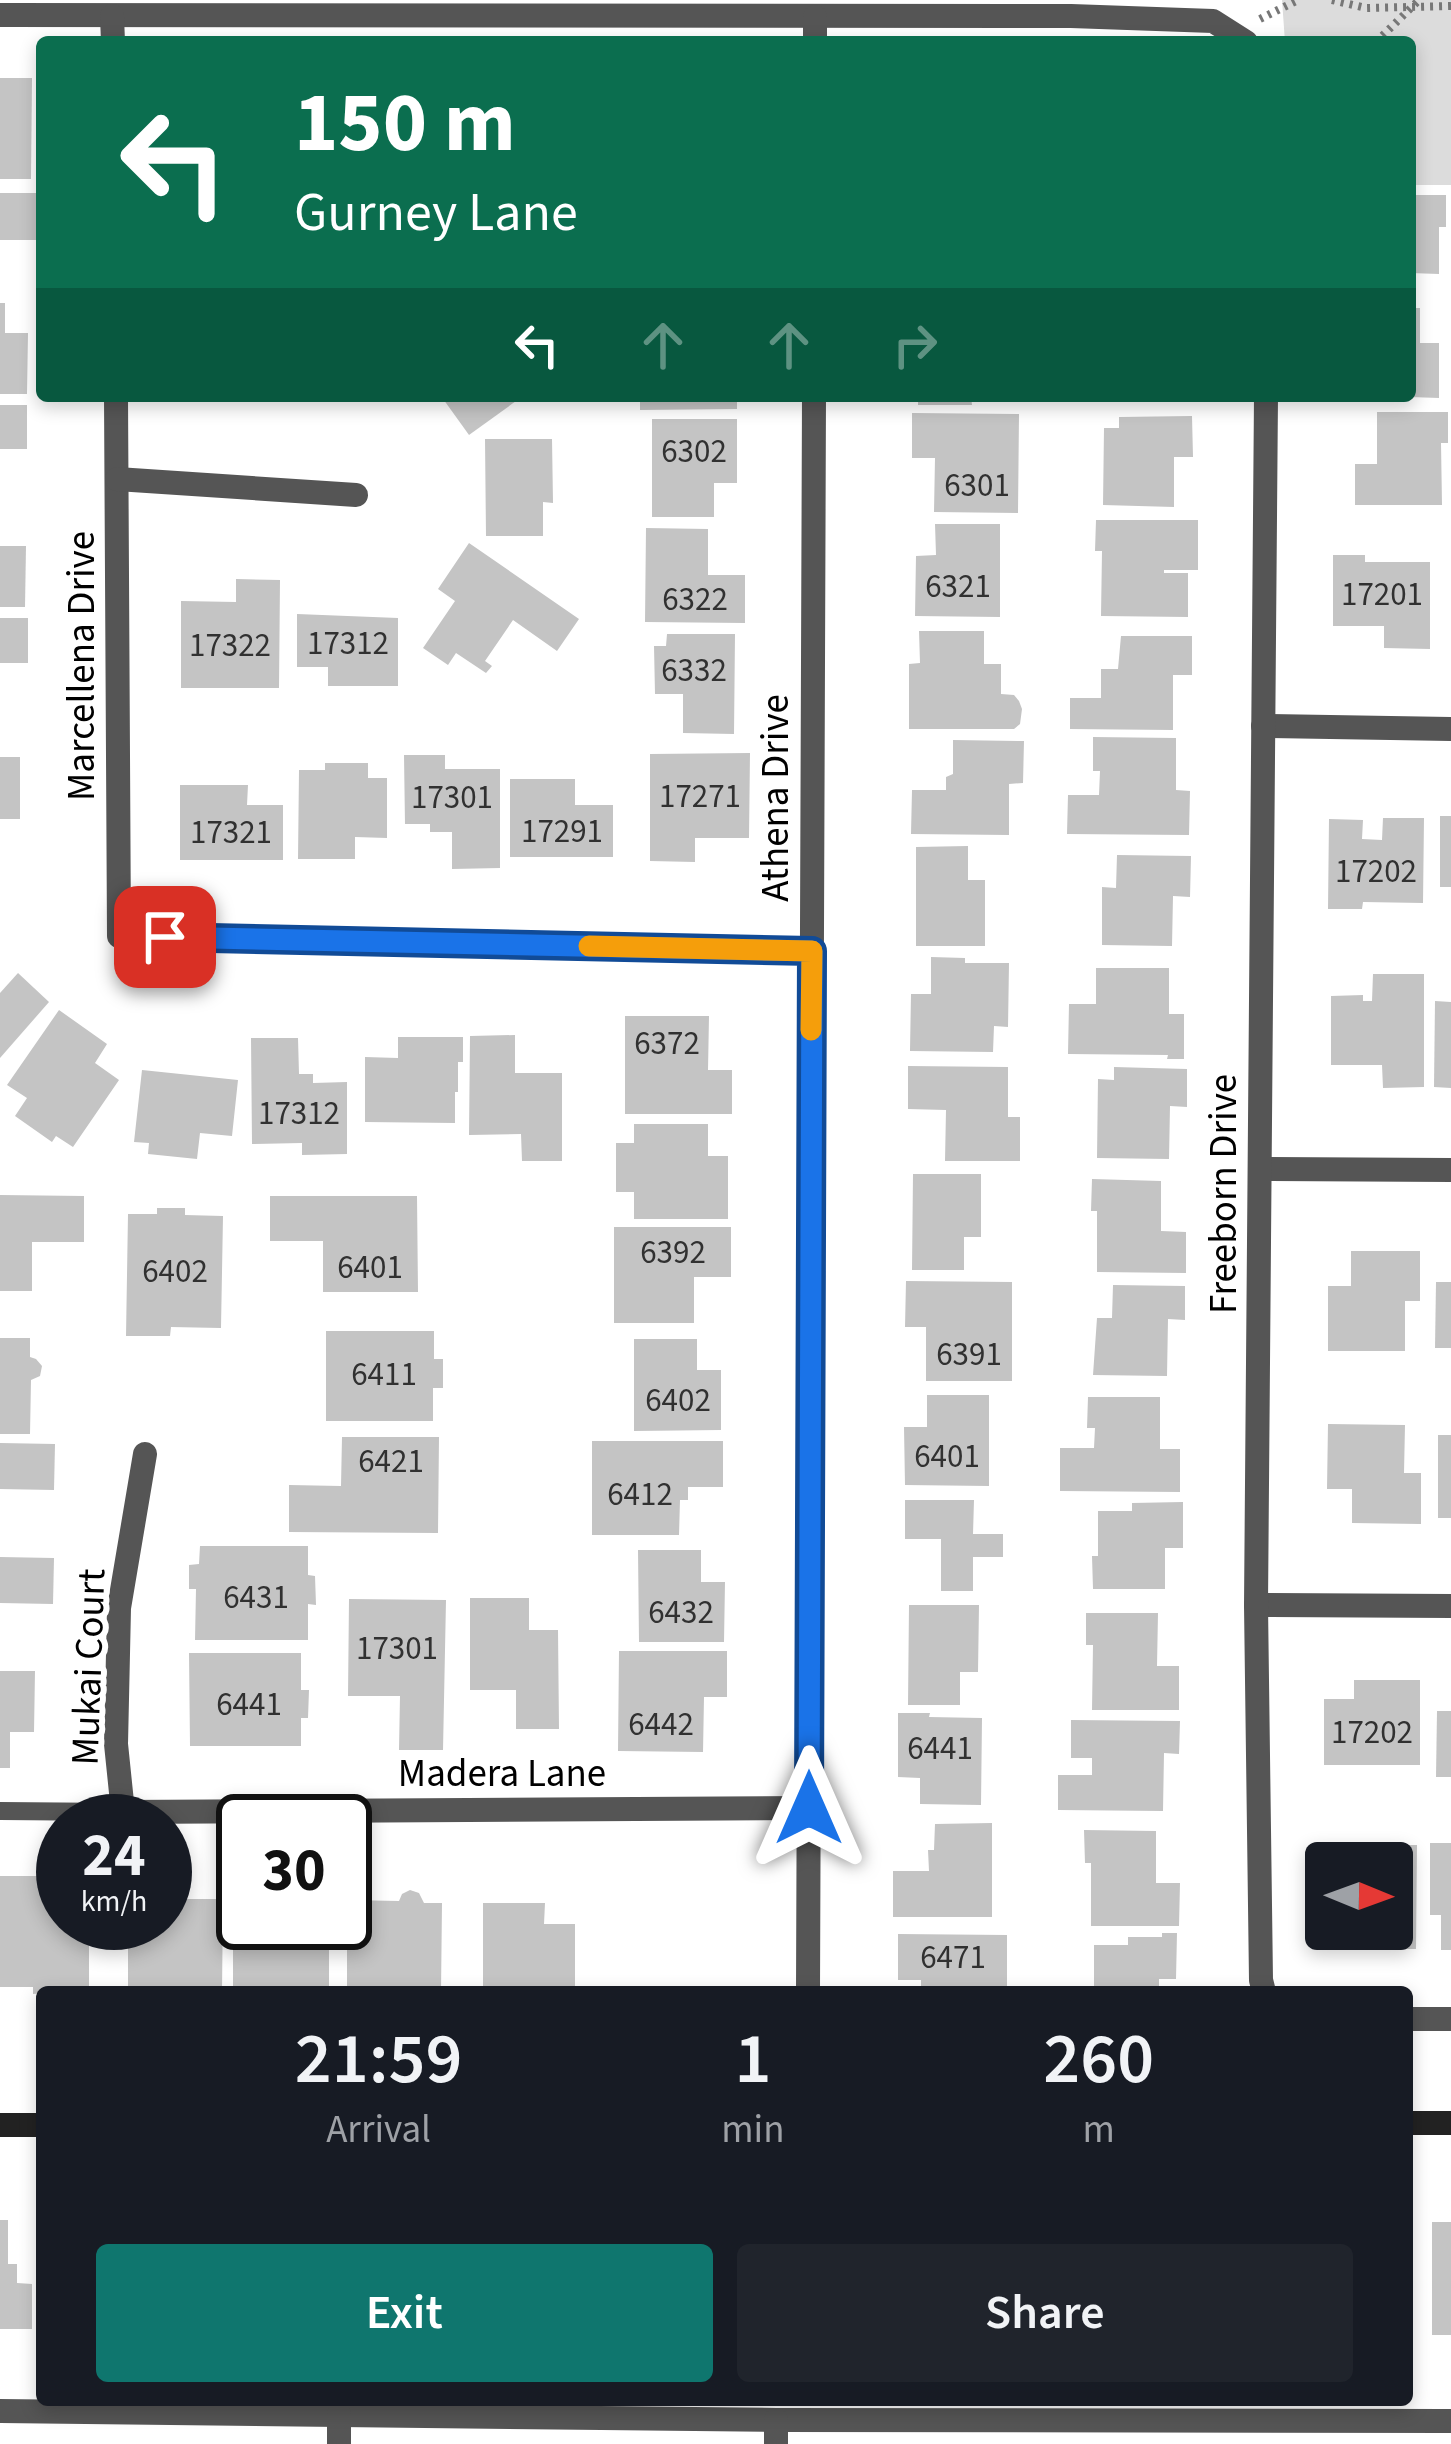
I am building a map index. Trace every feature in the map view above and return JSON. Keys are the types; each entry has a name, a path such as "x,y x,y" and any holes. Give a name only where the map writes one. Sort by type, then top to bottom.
{"main road":[{"path":"1413,2123 1451,2123"},
{"path":"0,2125 36,2125"}],"street":[{"path":"0,15 112,29 815,30 1071,16 1213,22 1236,36"},
{"name":"Marcellena Drive","path":"116,402 119,936 812,951"},
{"name":"Athena Drive","path":"808,1986 814,402"},
{"name":"Freeborn Drive","path":"1262,1986 1256,1605 1266,402"},
{"path":"117,479 356,495"},
{"path":"1263,726 1451,729"},
{"path":"1260,1169 1451,1170"},
{"name":"Mukai Court","path":"121,1794 116,1744 118,1608 145,1454"},
{"path":"1256,1605 1451,1606"},
{"name":"Madera Lane","path":"192,1812 809,1808"},
{"path":"1413,2019 1451,2019"},
{"path":"0,2411 339,2414 776,2432 1233,2433 1451,2421"},
{"path":"339,2414 339,2444"}],"lane":[{"path":"0,1811 36,1811"}],"path":[{"path":"1332,0 1366,8 1451,6"},
{"path":"1382,36 1415,4"}],"shaded area":[{"path":"1282,0 1451,0 1451,185 1416,185 1416,36 1285,36"}],"building":[{"path":"0,78 32,78 31,179 0,179"},
{"path":"0,193 36,193 36,240 0,240"},
{"path":"1416,195 1446,195 1446,227 1439,227 1439,274 1416,273"},
{"path":"0,303 5,303 5,333 28,333 27,394 0,394"},
{"path":"1416,308 1420,308 1420,343 1439,343 1439,398 1416,397"},
{"path":"445,402 515,402 469,435"},
{"path":"640,402 737,402 737,409 640,410"},
{"path":"972,402 972,405 918,405"},
{"path":"0,405 27,405 27,449 0,449"},
{"path":"1377,412 1448,412 1448,443 1441,443 1442,505 1355,505 1355,464 1377,464"},
{"path":"912,413 1019,414 1018,513 934,512 935,458 912,458"},
{"path":"1192,416 1193,457 1174,457 1174,507 1103,505 1104,428 1119,428 1119,417"},
{"path":"652,419 737,419 737,483 714,483 714,517 652,517"},
{"path":"485,439 552,439 553,503 543,502 543,536 486,536"},
{"path":"1096,520 1198,520 1198,570 1164,570 1188,573 1188,617 1101,616 1102,551 1095,551"},
{"path":"935,524 1000,524 1000,617 915,616 916,556 936,555"},
{"path":"646,528 708,529 708,575 745,575 745,623 645,622"},
{"path":"469,543 579,619 557,651 513,620 485,661 492,666 486,673 456,653 448,665 423,648 455,601 438,589"},
{"path":"0,546 26,546 25,607 0,607"},
{"path":"1333,555 1365,555 1365,562 1430,562 1430,649 1384,648 1384,626 1333,626"},
{"path":"236,579 280,580 279,688 181,688 181,601 236,602"},
{"path":"297,614 398,618 398,686 328,686 328,667 297,667"},
{"path":"0,618 28,618 28,663 0,663"},
{"path":"919,631 984,631 984,664 1001,664 1001,694 1014,695 1019,701 1020,724 1014,729 909,729 909,664 920,663"},
{"path":"667,634 735,634 734,734 683,733 683,694 655,694 654,646 666,646"},
{"path":"1121,636 1192,636 1192,675 1173,675 1173,730 1070,729 1070,698 1101,698 1101,669 1118,669"},
{"path":"1093,737 1176,738 1176,790 1190,791 1189,835 1067,834 1068,795 1099,795"},
{"path":"953,740 1024,741 1023,783 1009,784 1009,835 911,834 912,790 946,790 946,777 953,774"},
{"path":"750,753 749,838 695,838 695,862 650,861 650,754"},
{"path":"404,755 445,755 445,769 500,769 500,868 452,869 452,832 430,832 430,824 405,824"},
{"path":"0,757 20,757 20,819 0,819"},
{"path":"325,763 368,763 368,778 387,778 387,838 355,837 355,859 298,859 299,770 325,770"},
{"path":"510,779 575,779 575,805 613,805 613,857 510,857"},
{"path":"180,785 248,785 247,805 283,805 283,860 180,860"},
{"path":"1440,816 1451,816 1451,887 1440,887"},
{"path":"1383,818 1424,818 1423,903 1363,902 1362,909 1328,909 1329,819 1363,820 1362,839 1382,840"},
{"path":"968,846 968,880 985,880 985,946 916,946 916,847"},
{"path":"1117,855 1191,856 1190,897 1173,896 1172,946 1102,945 1102,887 1116,888"},
{"path":"931,957 1009,963 1008,1027 994,1026 993,1052 910,1051 911,994 931,994"},
{"path":"1096,968 1169,968 1169,1014 1184,1014 1184,1059 1068,1054 1069,1004 1096,1004"},
{"path":"18,973 49,1002 0,1058 0,993"},
{"path":"1373,974 1424,974 1424,1087 1383,1088 1382,1065 1331,1065 1331,996 1363,995 1363,1001 1372,1001"},
{"path":"1435,1001 1451,1002 1451,1088 1434,1087"},
{"path":"59,1010 107,1044 95,1063 119,1080 73,1147 56,1136 52,1142 15,1116 27,1098 7,1085"},
{"path":"625,1016 709,1016 708,1070 732,1070 732,1114 625,1114"},
{"path":"515,1035 515,1073 562,1073 562,1161 522,1161 521,1134 469,1135 470,1036"},
{"path":"398,1037 463,1037 455,1123 365,1122 365,1057 398,1058"},
{"path":"251,1038 298,1038 299,1074 313,1074 313,1083 347,1082 347,1154 302,1155 302,1143 252,1144"},
{"path":"908,1066 1008,1067 1008,1117 1020,1117 1020,1161 945,1161 946,1110 908,1109"},
{"path":"1114,1067 1187,1069 1187,1107 1170,1106 1169,1159 1097,1158 1098,1079 1114,1080"},
{"path":"142,1070 238,1080 232,1136 200,1133 197,1159 148,1154 149,1143 134,1142"},
{"path":"634,1124 708,1124 708,1156 728,1156 728,1219 634,1219 634,1192 616,1192 616,1143 634,1143"},
{"path":"913,1174 981,1174 981,1237 964,1237 964,1270 912,1270"},
{"path":"1092,1179 1161,1181 1161,1231 1186,1232 1186,1273 1097,1272"},
{"path":"0,1195 84,1196 84,1242 32,1242 32,1291 0,1291"},
{"path":"270,1196 417,1196 418,1292 323,1292 323,1241 270,1241"},
{"path":"157,1208 223,1216 221,1328 171,1327 170,1336 126,1336 128,1214 157,1214"},
{"path":"614,1227 731,1227 731,1277 694,1277 694,1323 614,1323"},
{"path":"1351,1251 1420,1251 1420,1301 1405,1301 1405,1351 1328,1351 1328,1286 1351,1286"},
{"path":"906,1281 1012,1282 1012,1381 926,1381 926,1327 905,1327"},
{"path":"1436,1282 1451,1282 1451,1348 1435,1348"},
{"path":"1113,1285 1185,1286 1185,1320 1168,1319 1167,1376 1093,1375 1097,1318 1112,1318"},
{"path":"326,1331 434,1331 434,1359 443,1359 443,1388 433,1388 433,1421 326,1421"},
{"path":"0,1338 30,1338 30,1357 42,1366 40,1376 31,1380 30,1434 0,1434"},
{"path":"634,1339 697,1339 697,1370 721,1370 721,1430 634,1431"},
{"path":"927,1395 989,1395 989,1486 905,1485 904,1427 927,1427"},
{"path":"1088,1397 1160,1397 1160,1449 1180,1449 1180,1492 1060,1491 1060,1448 1094,1448 1095,1428 1087,1428"},
{"path":"1328,1424 1405,1425 1404,1473 1421,1473 1421,1524 1352,1523 1352,1489 1327,1489"},
{"path":"1438,1435 1451,1435 1451,1518 1438,1518"},
{"path":"342,1437 439,1437 438,1533 289,1532 289,1485 341,1486"},
{"path":"592,1441 723,1441 723,1487 688,1487 688,1500 680,1500 679,1535 592,1535"},
{"path":"0,1443 55,1444 54,1490 0,1489"},
{"path":"905,1500 974,1500 973,1534 1003,1534 1003,1557 973,1557 973,1591 941,1591 941,1539 905,1539"},
{"path":"1183,1502 1183,1548 1165,1548 1165,1589 1093,1589 1098,1511 1132,1511 1132,1503"},
{"path":"200,1546 308,1546 308,1575 315,1576 316,1605 308,1604 308,1640 195,1640 196,1589 189,1589 189,1565 199,1564"},
{"path":"638,1550 701,1550 701,1582 725,1582 724,1642 639,1642"},
{"path":"0,1557 54,1558 53,1604 0,1603"},
{"path":"470,1598 529,1598 529,1630 558,1630 559,1729 516,1729 516,1690 470,1690"},
{"path":"349,1599 446,1600 443,1750 399,1750 400,1696 348,1696"},
{"path":"909,1605 979,1605 978,1672 960,1672 960,1705 908,1705"},
{"path":"1086,1613 1158,1613 1157,1666 1179,1666 1179,1710 1092,1710 1093,1645 1086,1645"},
{"path":"619,1651 727,1651 727,1697 704,1697 703,1752 618,1751"},
{"path":"189,1653 301,1653 301,1690 309,1690 308,1718 301,1718 301,1746 190,1746"},
{"path":"0,1671 35,1671 34,1732 10,1732 10,1768 0,1768"},
{"path":"1354,1680 1420,1680 1420,1765 1324,1765 1324,1699 1354,1699"},
{"path":"1437,1711 1451,1711 1451,1777 1436,1777"},
{"path":"898,1713 982,1718 981,1805 920,1804 920,1778 898,1777"},
{"path":"1071,1720 1180,1721 1179,1754 1164,1753 1163,1811 1058,1810 1058,1775 1092,1775 1092,1758 1071,1758"},
{"path":"992,1823 992,1917 893,1917 893,1871 929,1871 928,1850 934,1850 935,1824"},
{"path":"1084,1830 1156,1831 1156,1883 1180,1883 1179,1926 1091,1926 1091,1863 1085,1863"},
{"path":"1430,1843 1451,1843 1451,1950 1441,1950 1441,1915 1430,1915"},
{"path":"1413,1845 1417,1845 1413,1949"},
{"path":"0,1876 36,1876 36,1950 89,1950 89,1986 36,1986 33,1994 33,1987 0,1987"},
{"path":"410,1890 419,1893 424,1903 442,1903 441,1986 347,1986 347,1950 372,1950 372,1900 399,1901"},
{"path":"192,1899 216,1899 222,1986 128,1986 128,1950 192,1950"},
{"path":"483,1903 545,1903 544,1924 575,1924 575,1986 483,1986"},
{"path":"1162,1933 1177,1933 1176,1979 1159,1979 1159,1986 1094,1986 1094,1945 1128,1945 1128,1937 1162,1937"},
{"path":"898,1934 1007,1935 1007,1986 921,1986 921,1980 898,1980"},
{"path":"233,1950 329,1950 329,1986 233,1986"},
{"path":"0,2220 8,2220 8,2264 17,2264 17,2283 32,2284 32,2329 0,2329"},
{"path":"1432,2222 1451,2222 1451,2335 1432,2335"}],"slow traffic":[{"path":"589,946 812,951 811,1030"}],"route":[{"path":"165,937 812,951 809,1808"}]}
